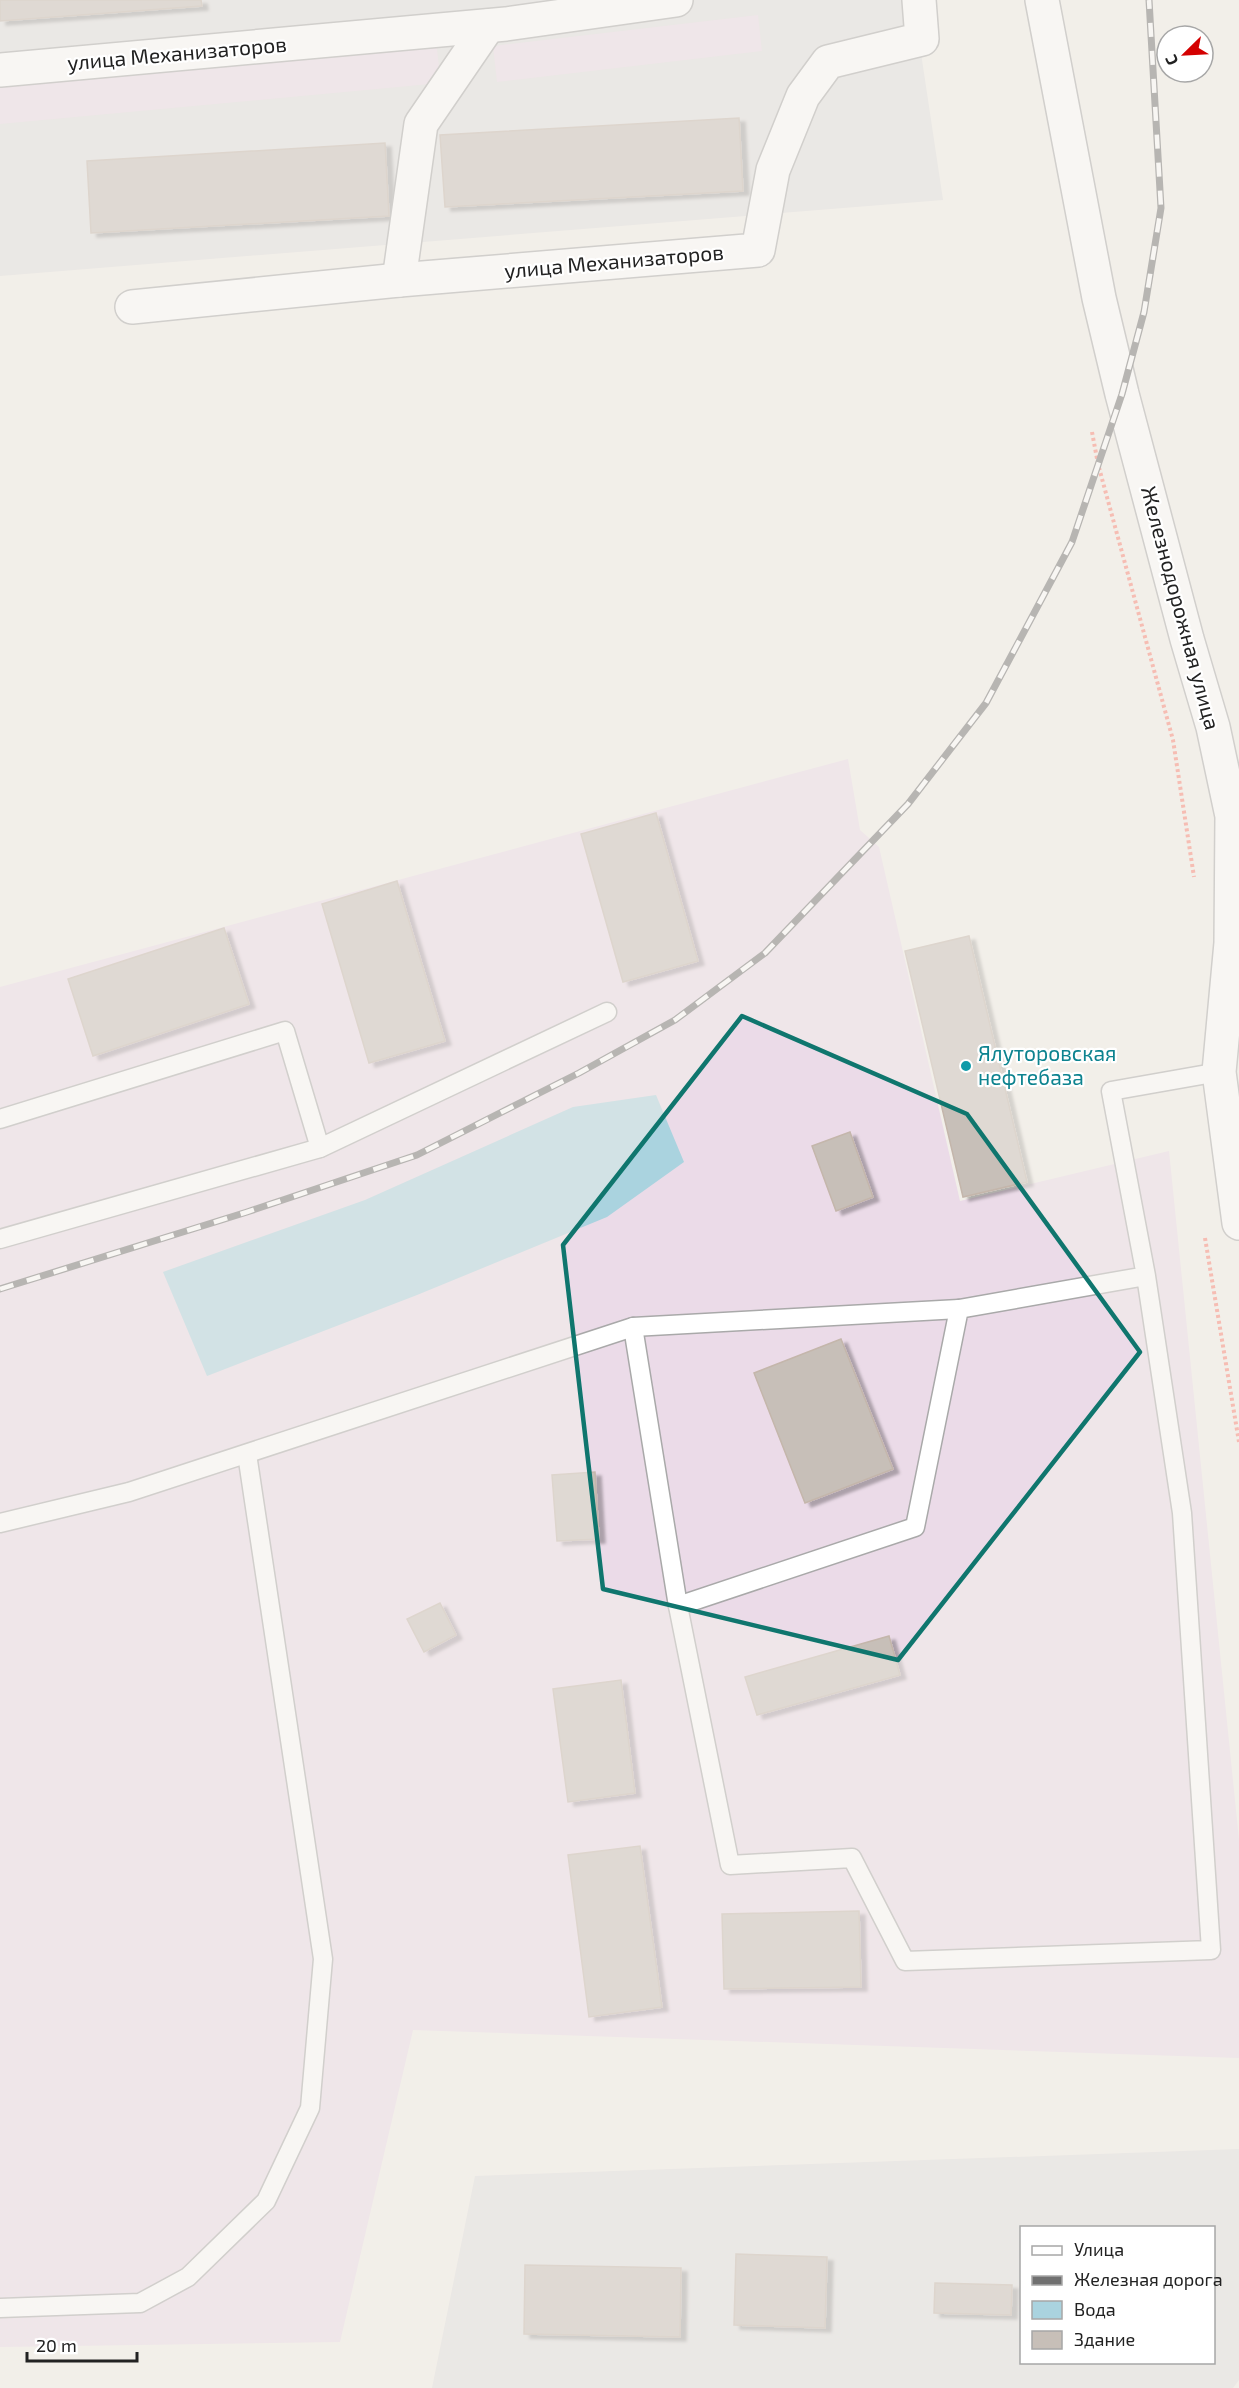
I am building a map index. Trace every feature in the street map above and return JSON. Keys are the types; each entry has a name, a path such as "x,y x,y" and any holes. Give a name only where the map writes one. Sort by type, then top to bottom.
{"street":[{"name":"улица Механизаторов","path":"0,70 488,26 676,0"},
{"name":"улица Механизаторов","path":"132,307 399,280 758,250 773,170 803,96 828,62 922,39 919,0"},
{"name":"Железнодорожная улица","path":"1042,0 1099,298 1184,628 1214,727 1232,816 1231,943 1219,1072 1239,1223"},
{"path":"399,280 421,124 488,26"}],"lane":[{"path":"0,1239 320,1148 607,1012"},
{"path":"0,1119 285,1031 320,1148"},
{"path":"633,1327 678,1606 730,1865 852,1858 905,1961 1211,1950 1182,1513 1146,1276 1111,1091 1219,1072"},
{"path":"0,1523 129,1492 633,1327 959,1309 1146,1276"},
{"path":"678,1606 915,1527 959,1309"},
{"path":"0,2308 141,2303 188,2277 266,2201 310,2108 323,1959 247,1454"}],"path":[{"path":"1092,429 1098,464 1173,740 1195,887"},
{"path":"1203,1226 1239,1442"}],"highlighted area":[{"path":"742,1016 967,1114 1140,1352 898,1660 603,1589 563,1245"}],"shaded area":[{"path":"0,0 913,0 943,200 0,276"},
{"path":"758,15 762,51 497,82 493,46"},
{"path":"436,41 441,83 0,124 0,82"},
{"name":"Ялуторовская нефтебаза","path":"848,759 860,830 879,847 960,1201 1169,1151 1239,1840 1239,2058 413,2030 340,2342 0,2347 0,987"},
{"path":"1239,2149 1239,2380 1233,2388 432,2388 475,2176"}],"water":[{"path":"656,1095 684,1162 607,1217 417,1295 207,1376 163,1272 365,1200 573,1107"}],"building":[{"path":"0,0 201,0 202,6 0,21"},
{"path":"739,118 743,191 445,207 440,135"},
{"path":"385,143 389,216 91,233 87,161"},
{"path":"656,813 698,961 623,982 581,834"},
{"path":"397,881 445,1041 369,1063 322,904"},
{"path":"224,928 249,1004 93,1056 68,979"},
{"name":"Ялуторовская нефтебаза","path":"969,936 1027,1182 963,1197 905,951"},
{"path":"850,1132 873,1197 836,1211 812,1146"},
{"path":"841,1339 893,1469 805,1503 754,1373"},
{"path":"595,1472 599,1539 557,1541 552,1475"},
{"path":"440,1603 456,1635 424,1652 407,1619"},
{"path":"889,1636 900,1675 757,1715 745,1677"},
{"path":"621,1680 635,1793 568,1802 553,1689"},
{"path":"640,1846 662,2007 589,2017 568,1855"},
{"path":"859,1911 861,1987 724,1989 722,1914"},
{"path":"736,2254 827,2257 825,2328 734,2325"},
{"path":"525,2265 681,2268 680,2337 524,2334"},
{"path":"935,2283 1012,2285 1011,2315 934,2313"}],"railway":[{"path":"0,1289 247,1212 417,1155 579,1073 675,1020 765,953 908,804 986,703 1072,542 1122,394 1144,312 1161,208 1149,0"}],"place":[{"name":"Ялуторовская нефтебаза","path":"966,1066"}]}
